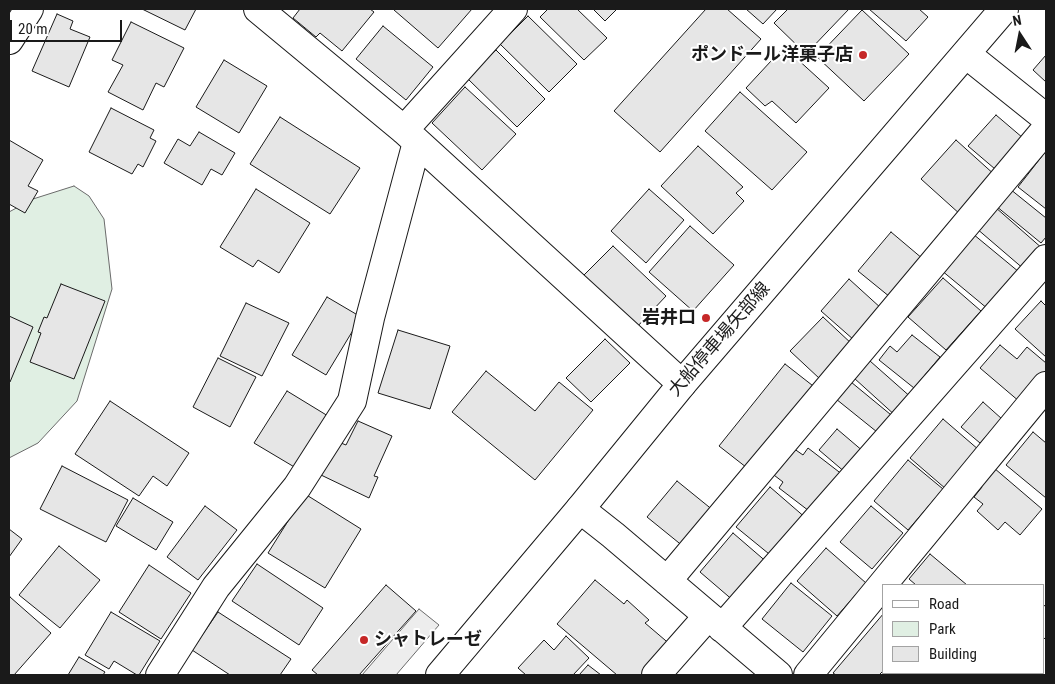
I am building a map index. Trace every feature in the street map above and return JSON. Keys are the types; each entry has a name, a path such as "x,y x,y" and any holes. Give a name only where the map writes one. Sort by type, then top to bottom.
{"street":[{"path":"9,40 29,9"},
{"path":"258,9 411,136 682,384"},
{"name":"大船停車場矢部線","path":"440,675 580,509 682,384 1004,9"},
{"path":"160,675 216,587 298,487 352,401 411,136 509,10"},
{"path":"966,54 1046,118"},
{"path":"666,580 1046,129"},
{"path":"656,675 715,622 1046,259"},
{"path":"883,584 1046,386"},
{"path":"580,509 778,675"},
{"path":"808,675 882,585"}],"green space":[{"path":"74,186 89,196 104,219 112,289 77,401 38,443 9,458 9,212 33,199"}],"shaded area":[{"path":"419,609 439,625 396,675 362,675"}],"building":[{"path":"142,9 196,9 185,30"},
{"path":"300,9 370,9 374,12 342,51 320,33 316,37 293,18"},
{"path":"395,9 472,9 438,48"},
{"path":"548,9 577,9 607,38 584,60 540,17"},
{"path":"593,9 617,9 605,21"},
{"path":"706,9 727,9 761,39 660,152 614,111"},
{"path":"746,9 777,9 763,24"},
{"path":"788,9 849,9 806,54 774,23"},
{"path":"869,9 919,9 928,17 906,41"},
{"name":"ポンドール洋菓子店","path":"862,10 909,54 864,101 817,57"},
{"path":"57,14 73,21 70,29 90,37 69,87 32,71"},
{"path":"528,16 577,64 549,92 500,44"},
{"path":"131,22 184,48 164,87 156,83 143,110 108,92 123,65 112,60"},
{"path":"383,26 433,67 406,100 356,59"},
{"path":"784,47 829,88 796,123 772,101 765,106 746,88"},
{"path":"496,50 545,99 517,127 467,78"},
{"path":"1046,55 1046,82 1033,70"},
{"path":"224,60 267,86 239,133 196,107"},
{"path":"465,87 516,134 482,170 432,123"},
{"path":"740,92 807,152 772,190 705,131"},
{"path":"111,108 154,130 150,138 156,141 143,167 138,164 132,174 89,152"},
{"path":"996,115 1023,138 995,169 968,146"},
{"path":"280,117 360,168 330,214 250,164"},
{"path":"199,132 235,153 222,175 211,169 202,185 164,163 178,139 190,146"},
{"path":"9,140 43,160 28,186 38,191 25,213 9,204"},
{"path":"956,140 996,176 961,215 921,179"},
{"path":"698,146 743,187 736,193 744,201 713,234 661,186"},
{"path":"1046,151 1046,209 1018,187"},
{"path":"256,189 310,223 279,273 258,260 253,267 220,247"},
{"path":"649,189 684,220 646,263 611,231"},
{"path":"1010,189 1046,218 1046,237 1041,243 996,206"},
{"path":"995,207 1043,249 1025,270 976,228"},
{"path":"690,226 734,265 693,311 649,272"},
{"path":"891,232 923,259 890,297 858,271"},
{"path":"973,234 1019,272 988,309 941,270"},
{"path":"613,246 666,296 636,328 582,277"},
{"path":"943,278 981,311 946,350 908,317"},
{"path":"849,279 882,309 854,340 821,311"},
{"path":"61,284 105,301 74,379 30,362 41,333 38,332 44,317 47,318"},
{"path":"327,297 361,317 326,375 292,355"},
{"path":"1041,301 1046,306 1046,357 1015,329"},
{"path":"246,303 289,323 262,376 220,356"},
{"path":"9,316 33,327 10,382 9,382"},
{"path":"823,317 853,345 820,379 790,351"},
{"path":"398,330 450,346 430,409 378,393"},
{"path":"912,335 940,357 914,388 879,360 890,346 897,352"},
{"path":"605,339 630,363 591,402 566,378"},
{"path":"1000,345 1017,359 1027,347 1046,363 1046,372 1020,402 980,368"},
{"path":"218,358 256,377 230,427 193,407"},
{"path":"870,361 913,399 897,417 854,378"},
{"path":"785,364 817,389 751,471 719,446"},
{"path":"486,371 535,411 559,382 593,410 535,480 452,412"},
{"path":"851,382 896,419 882,436 836,399"},
{"path":"287,391 328,416 296,468 254,443"},
{"path":"110,401 189,453 167,486 153,476 139,496 75,454"},
{"path":"983,402 1002,419 980,443 961,427"},
{"path":"943,419 979,450 946,489 910,458"},
{"path":"358,421 392,436 374,476 378,477 369,498 321,475 336,441 346,445"},
{"path":"837,429 864,452 846,473 819,450"},
{"path":"1033,432 1046,443 1046,498 1006,465"},
{"path":"790,446 803,455 808,448 843,475 813,514 779,488 783,482 770,472"},
{"path":"908,460 943,489 908,530 874,501"},
{"path":"62,466 128,500 106,542 40,509"},
{"path":"994,468 1042,509 1020,535 1005,522 998,530 977,511 983,504 974,497 982,487 980,484"},
{"path":"677,481 714,511 684,547 647,517"},
{"path":"770,487 807,519 774,558 736,527"},
{"path":"305,494 361,529 325,588 268,553"},
{"path":"133,498 173,522 156,550 116,526"},
{"path":"205,506 237,530 198,580 167,557"},
{"path":"871,506 903,533 872,569 840,542"},
{"path":"9,529 22,539 9,557"},
{"path":"733,533 769,564 735,602 700,572"},
{"path":"59,546 100,580 60,628 19,595"},
{"path":"826,548 866,583 837,616 797,581"},
{"path":"930,554 966,584 915,584 909,579"},
{"path":"257,564 323,608 299,645 232,601"},
{"path":"149,565 191,593 161,639 119,612"},
{"path":"595,580 624,604 627,600 649,620 645,623 672,646 647,675 617,675 557,624"},
{"path":"791,583 832,616 803,652 762,619"},
{"name":"シャトレーゼ","path":"386,585 416,611 359,675 318,675 312,670"},
{"path":"10,597 51,633 14,675 9,675"},
{"path":"111,612 160,641 139,675 114,661 109,669 85,655"},
{"path":"218,612 291,659 280,675 230,675 192,650"},
{"path":"882,615 882,672 879,675 836,675 833,673"},
{"path":"566,636 589,658 573,675 526,675 518,668 544,640 554,650"},
{"path":"79,657 105,672 103,675 68,675"},
{"path":"588,665 601,675 579,675"},
{"path":"894,674 941,674 940,675"},
{"path":"964,674 989,674 988,675"}],"place":[{"name":"ポンドール洋菓子店","path":"863,55"},
{"name":"岩井口","path":"706,318"},
{"name":"シャトレーゼ","path":"364,640"}]}
